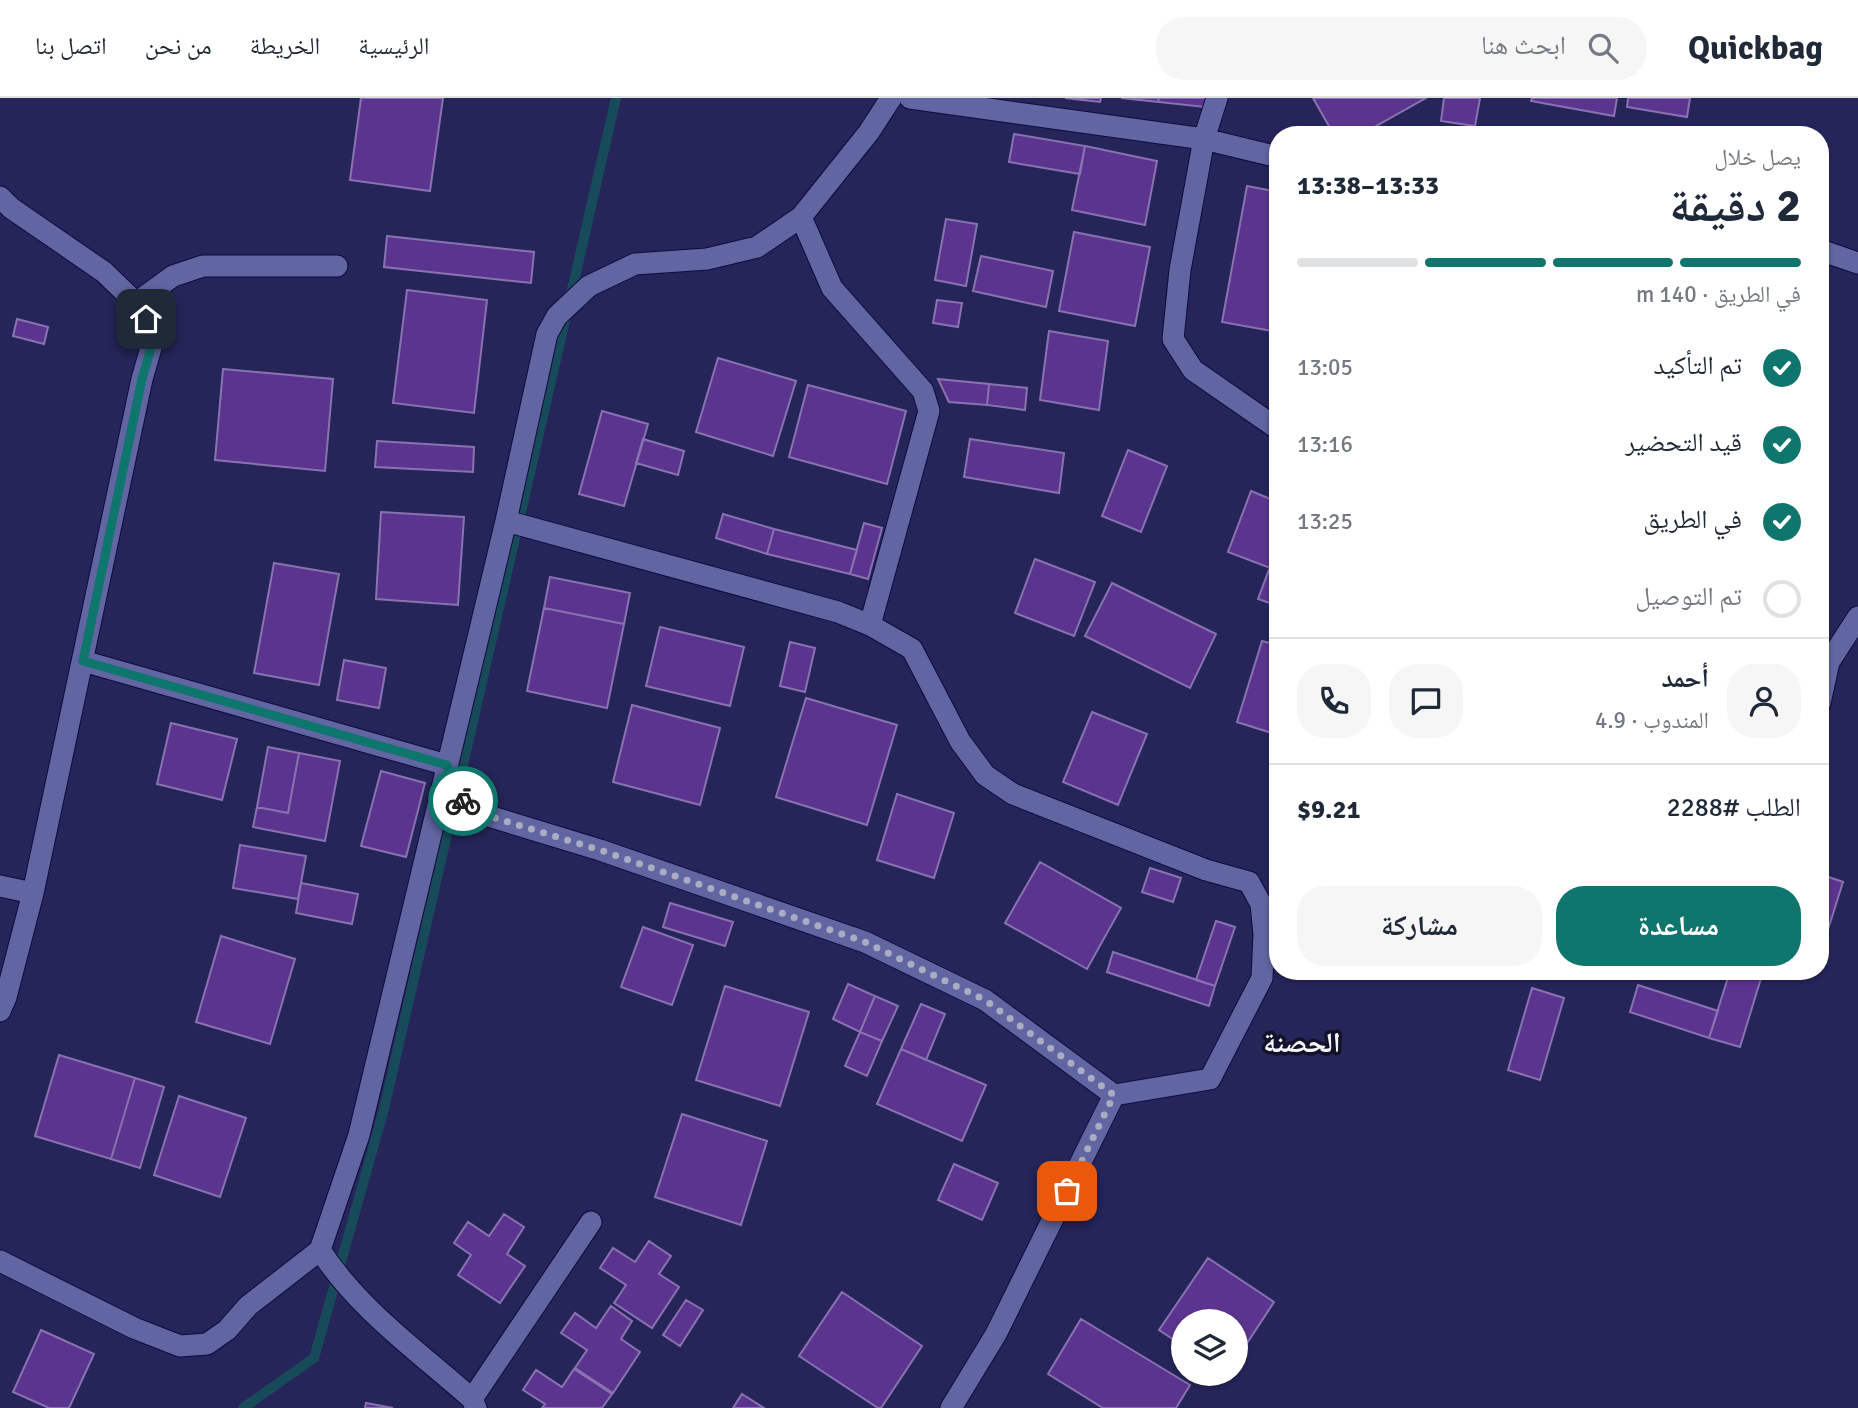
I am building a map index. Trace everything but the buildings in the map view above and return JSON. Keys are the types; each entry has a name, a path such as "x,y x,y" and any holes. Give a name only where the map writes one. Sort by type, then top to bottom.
{"street":[{"path":"0,1261 134,1328 180,1346 207,1343 227,1329 248,1306 320,1250 359,1135 506,521 547,334 557,316 589,286 635,264 707,259 757,247 801,217 869,132 891,98"},
{"path":"910,98 1204,139 1269,154"},
{"path":"1217,98 1204,139 1180,270 1173,339 1193,370 1269,423"},
{"path":"0,197 11,208 104,272 136,303 155,334 142,379 33,893 0,1011"},
{"path":"801,217 832,288 923,391 929,411 870,625"},
{"path":"1829,253 1858,263"},
{"path":"136,303 173,276 203,266 337,266"},
{"path":"447,765 456,793 472,811 600,850 865,942 985,1000 1114,1095 1210,1079 1262,978 1264,935 1261,904 1249,882 1206,870 1013,794 985,775 960,741 912,649 870,625 838,612 506,521"},
{"path":"1829,662 1858,617"},
{"path":"83,661 447,765"},
{"path":"0,886 33,893"},
{"path":"951,1408 996,1334 1114,1095"},
{"path":"320,1250 337,1276 360,1300 474,1403 591,1222"}],"waterway":[{"path":"243,1408 314,1358 384,1109 616,98"}],"way so far":[{"path":"463,801 472,811 600,850 865,942 985,1000 1114,1095 1067,1191"}],"district":[{"name":"الحصنة","path":"1302,1042"}],"route":[{"path":"146,319 155,334 142,379 83,661 447,765 456,793 463,801"}]}
